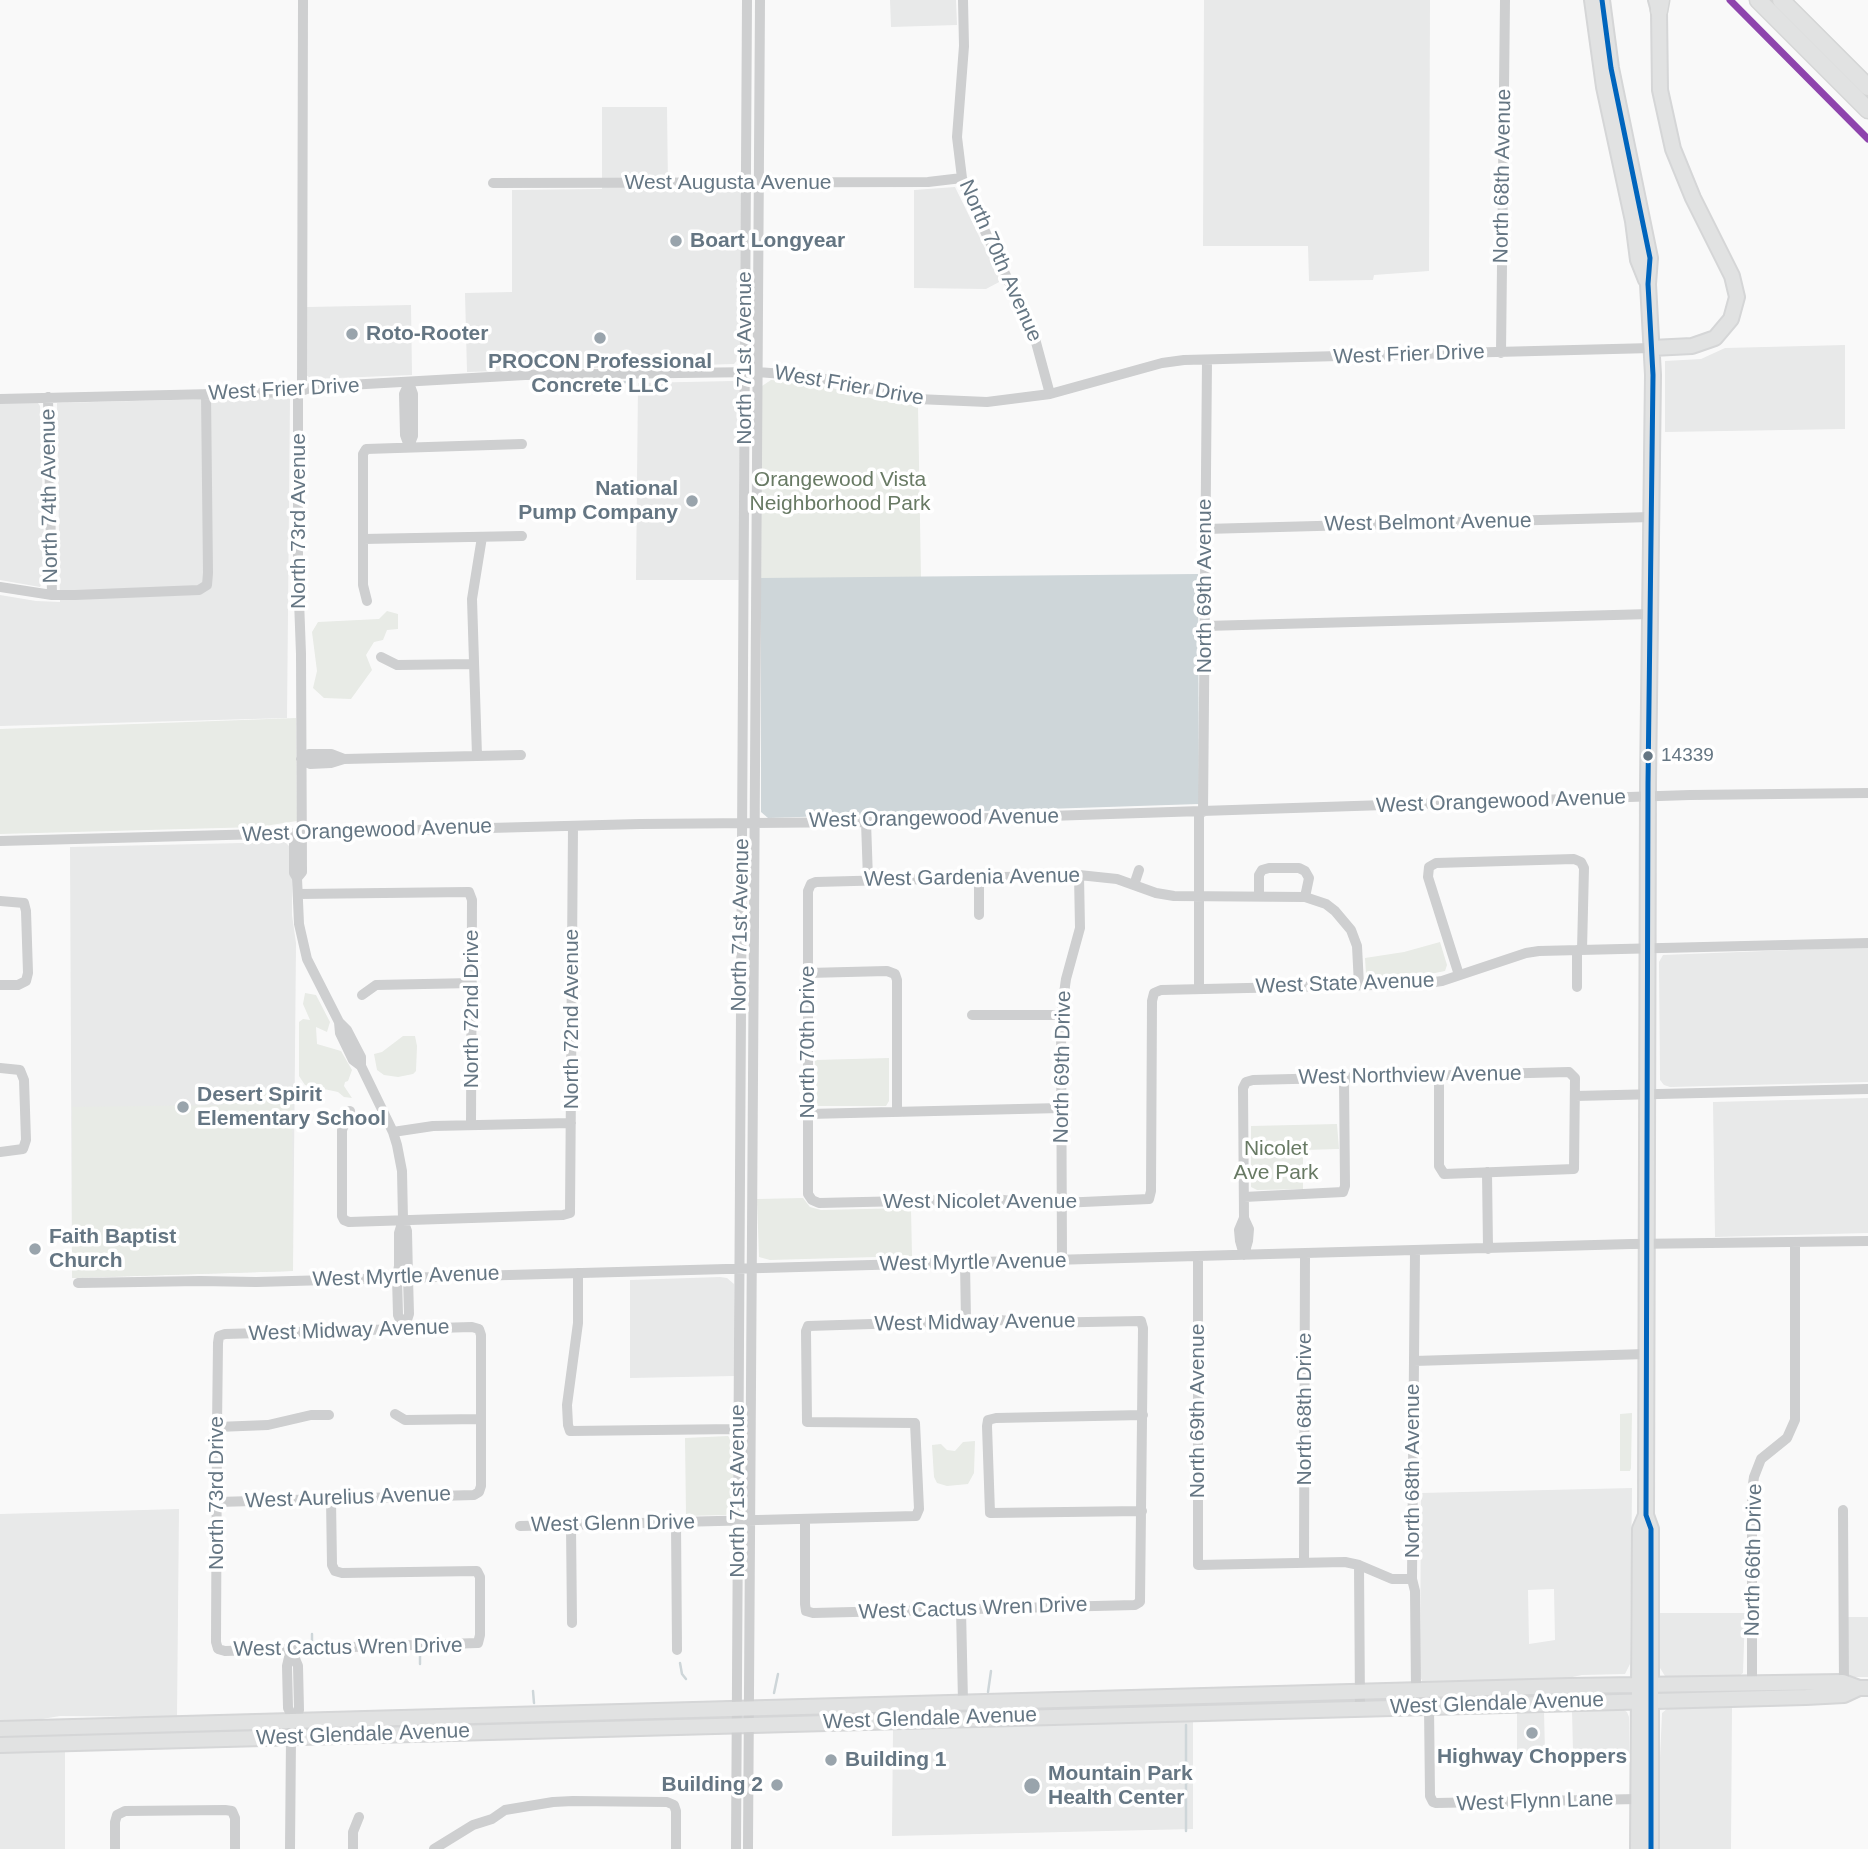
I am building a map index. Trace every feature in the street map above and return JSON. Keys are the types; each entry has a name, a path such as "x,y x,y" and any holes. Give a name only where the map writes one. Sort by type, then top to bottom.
{"highway":[{"path":"1758,0 1868,110"},
{"path":"1781,0 1868,87"}],"main road":[{"path":"1592,0 1604,87 1639,260 1648,284"},
{"path":"1602,0 1611,68 1650,258 1648,284 1652,348 1652,517 1648,797 1646,1514 1651,1529 1645,1700 1651,1849"},
{"path":"1652,348 1683,347 1708,342 1727,326 1737,297 1732,276 1693,198 1673,149 1659,82 1659,4"},
{"name":"West Glendale Avenue","path":"0,1729 742,1707 1645,1685 1752,1684 1844,1689"},
{"name":"West Glendale Avenue","path":"0,1745 1645,1700 1863,1688"},
{"path":"1429,1706 1447,1699 1472,1698 1475,1689"},
{"path":"1092,1699 1092,1715"},
{"path":"1638,1849 1638,1799 1645,1700"}],"street":[{"name":"North 73rd Avenue","path":"303,0 302,385 298,392 302,873 298,878 299,924 307,959 339,1022 347,1030 361,1057 362,1066 393,1132 402,1171 403,1220 407,1231 403,1306 409,1314 404,1329"},
{"name":"North 71st Avenue","path":"736,1849 742,1724 746,1269 752,1029 744,473 747,0"},
{"name":"North 71st Avenue","path":"744,1521 738,1429 746,1269 740,1029 756,473 760,0"},
{"name":"North 70th Avenue","path":"963,0 963,66 957,137 962,177 1034,335 1050,394"},
{"name":"North 68th Avenue","path":"1501,353 1505,0"},
{"name":"West Augusta Avenue","path":"493,183 928,182 962,177"},
{"path":"745,295 758,295"},
{"name":"West Frier Drive","path":"0,398 298,392 313,387 526,375 757,372 811,376 900,396 940,401 999,402 1050,394 1162,363 1652,348"},
{"name":"North 69th Avenue","path":"1199,989 1206,360"},
{"path":"409,383 404,394 405,435 409,446"},
{"path":"0,587 52,595 200,590 206,584 208,564 206,394"},
{"name":"North 74th Avenue","path":"48,397 52,595"},
{"path":"367,601 363,585 363,454 366,449 522,444"},
{"path":"744,473 756,473"},
{"name":"West Belmont Avenue","path":"1205,529 1652,517"},
{"path":"363,539 522,536"},
{"path":"477,756 472,588 482,537"},
{"path":"1205,626 1651,614"},
{"path":"381,657 397,665 474,664"},
{"path":"301,759 310,764 344,759 521,755"},
{"name":"West Orangewood Avenue","path":"0,841 573,825 866,822 1648,797 1868,793"},
{"path":"866,822 868,879"},
{"name":"North 72nd Avenue","path":"403,1220 570,1213 573,825"},
{"path":"1459,975 1428,877 1429,867 1436,863 1574,859 1581,862 1584,868 1577,987"},
{"path":"1259,896 1259,875 1262,870 1299,868 1305,871 1309,878 1305,897 1326,904 1351,930 1357,946 1359,985"},
{"path":"1134,885 1139,870"},
{"name":"West Gardenia Avenue","path":"811,884 868,879 1079,875 1117,879 1174,896 1305,897"},
{"name":"North 69th Drive","path":"1062,1261 1061,1015 1066,979 1080,928 1079,875"},
{"path":"979,877 979,915"},
{"name":"North 70th Drive","path":"811,884 808,891 808,1189 812,1200"},
{"name":"North 72nd Drive","path":"298,894 469,892 472,900 471,1125"},
{"path":"0,901 23,903 28,973 26,981 18,985 0,985"},
{"name":"West State Avenue","path":"1149,1199 1152,1001 1154,993 1161,990 1420,984 1533,952 1868,943"},
{"path":"808,973 887,971 895,974 897,1112"},
{"path":"362,995 376,985 472,983"},
{"path":"972,1014 1061,1015"},
{"path":"740,1029 752,1029"},
{"path":"0,1068 20,1070 24,1092 26,1140 23,1149 0,1152"},
{"name":"West Northview Avenue","path":"1244,1197 1243,1088 1246,1082 1569,1072 1573,1075 1575,1096"},
{"path":"1438,1076 1440,1170 1444,1174 1574,1169 1575,1096 1868,1090"},
{"path":"1244,1255 1249,1229 1244,1218 1244,1197 1343,1192 1344,1078"},
{"path":"808,1114 1060,1108"},
{"path":"350,1111 342,1130 342,1216 344,1220 403,1220"},
{"path":"393,1132 412,1128 471,1125 571,1123"},
{"path":"1487,1172 1488,1249"},
{"name":"West Nicolet Avenue","path":"812,1200 823,1203 995,1199 1061,1203 1149,1199"},
{"name":"West Myrtle Avenue","path":"78,1283 200,1280 256,1282 1647,1244 1868,1241"},
{"name":"North 66th Drive","path":"1752,1684 1752,1491 1761,1460 1787,1438 1795,1420 1795,1242"},
{"name":"North 68th Avenue","path":"1415,1251 1412,1579 1415,1591 1416,1690"},
{"name":"North 68th Drive","path":"1304,1563 1305,1254"},
{"name":"North 69th Avenue","path":"1198,1257 1198,1565 1304,1563"},
{"path":"965,1263 966,1321"},
{"path":"578,1273 578,1323 568,1405 570,1431 738,1429"},
{"name":"West Midway Avenue","path":"916,1516 919,1509 915,1423 807,1422 808,1326 966,1321 1141,1321 1143,1415"},
{"name":"West Midway Avenue","path":"219,1336 479,1329 481,1419"},
{"name":"North 73rd Drive","path":"218,1649 219,1336"},
{"path":"1414,1361 1646,1354"},
{"path":"395,1414 405,1420 481,1419"},
{"path":"217,1427 268,1425 311,1415 329,1415"},
{"path":"1143,1415 1142,1511 990,1513 988,1420 1143,1415"},
{"name":"West Aurelius Avenue","path":"217,1502 474,1495 479,1492 481,1486 481,1419"},
{"name":"West Cactus Wren Drive","path":"218,1649 225,1651 478,1643 480,1577 477,1571 335,1571 332,1565 331,1499"},
{"path":"1843,1510 1844,1689"},
{"name":"West Cactus Wren Drive","path":"804,1519 806,1611 813,1613 1135,1605 1140,1602 1142,1511"},
{"name":"West Glenn Drive","path":"520,1526 916,1516"},
{"path":"676,1522 677,1650"},
{"path":"571,1525 572,1623"},
{"path":"1304,1563 1345,1562 1392,1579 1412,1579"},
{"path":"1359,1565 1360,1708"},
{"path":"961,1609 963,1702"},
{"path":"290,1849 291,1737 299,1710 298,1666 291,1649"},
{"name":"West Flynn Lane","path":"1429,1706 1430,1787 1433,1802 1441,1804 1638,1799"},
{"name":"North 71st Avenue","path":"742,1724 748,1849"},
{"path":"434,1849 466,1829 492,1819 505,1810 573,1801 667,1802 674,1805 676,1849"},
{"path":"115,1849 115,1822 117,1815 125,1811 232,1811 235,1818 235,1849"},
{"path":"353,1849 353,1832 359,1816"}],"shaded area":[{"path":"890,0 956,0 957,25 891,27"},
{"path":"1204,0 1430,0 1429,271 1374,275 1373,280 1309,281 1308,246 1203,246"},
{"path":"602,107 667,107 668,188 731,189 741,194 740,357 734,364 467,372 465,293 512,292 512,190 602,189"},
{"path":"955,187 1001,281 986,289 914,288 914,190"},
{"path":"411,305 412,375 312,379 306,375 307,307"},
{"path":"1845,345 1845,429 1665,432 1665,361 1701,359 1725,348"},
{"path":"733,381 740,386 739,580 636,580 638,383"},
{"path":"290,397 287,718 0,726 0,595 60,602 57,403"},
{"path":"0,402 38,403 40,406 45,576 40,587 0,580"},
{"path":"1198,574 1199,804 768,818 761,812 761,578"},
{"name":"Desert Spirit Elementary School","path":"285,842 292,853 292,915 296,943 293,1271 72,1278 70,847"},
{"path":"1868,947 1868,1082 1670,1087 1660,1080 1659,962 1663,955"},
{"path":"1868,1098 1868,1233 1715,1237 1713,1102"},
{"path":"727,1278 734,1284 735,1376 630,1378 630,1280"},
{"path":"1632,1488 1630,1664 1625,1674 1582,1675 1558,1680 1422,1681 1421,1493","holes":["1554,1589 1555,1640 1529,1644 1528,1590"]},
{"path":"179,1509 177,1717 60,1716 0,1722 0,1514"},
{"path":"1656,1613 1745,1613 1743,1673 1739,1676 1665,1676 1660,1668 1660,1629"},
{"path":"1847,1617 1868,1617 1868,1677 1848,1675"},
{"path":"1732,1706 1731,1849 1656,1849 1662,1713 1668,1708"},
{"path":"1622,1709 1629,1717 1629,1752 1573,1752 1572,1710"},
{"path":"1517,1711 1544,1711 1545,1753 1517,1754"},
{"path":"1193,1720 1193,1829 892,1836 893,1729"},
{"path":"65,1751 65,1849 0,1849 0,1753"}],"green space":[{"name":"Orangewood Vista Neighborhood Park","path":"771,380 813,383 874,399 918,406 921,578 761,578 762,386"},
{"path":"387,611 398,614 398,629 387,630 383,640 374,642 366,655 372,670 351,699 324,698 313,688 317,671 312,632 318,622 379,619"},
{"path":"296,718 297,821 258,827 0,834 0,729"},
{"path":"1440,942 1447,965 1445,971 1425,975 1370,977 1366,974 1365,958 1404,952"},
{"path":"305,993 316,995 330,1022 327,1032 316,1027 317,1044 341,1051 352,1070 344,1086 352,1098 305,1085 299,1076 299,1022 303,1019 310,1020 303,1004"},
{"path":"403,1036 415,1036 416,1071 398,1077 384,1075 377,1070 374,1054 382,1052"},
{"path":"889,1058 889,1101 886,1106 817,1106 815,1060"},
{"path":"223,1090 292,1090 293,1271 72,1278 72,1107 223,1105"},
{"name":"Nicolet Ave Park","path":"1337,1124 1339,1149 1303,1150 1303,1189 1257,1190 1251,1187 1251,1126"},
{"path":"803,1198 810,1207 821,1210 911,1208 912,1256 770,1260 759,1257 757,1199"},
{"path":"1632,1413 1631,1468 1630,1471 1620,1471 1620,1414"},
{"path":"728,1436 734,1443 732,1513 686,1516 685,1438"},
{"path":"975,1441 974,1473 968,1484 947,1486 937,1483 934,1477 932,1445 941,1444 947,1450 955,1451 963,1442"}],"waterway":[{"path":"531,383 633,382"},
{"path":"312,1634 312,1641"},
{"path":"420,1653 420,1664"},
{"path":"680,1663 686,1679"},
{"path":"988,1692 991,1671"},
{"path":"774,1693 778,1674"},
{"path":"533,1691 534,1703"},
{"path":"1186,1725 1186,1831"}],"transit line":[{"path":"1602,0 1611,68 1650,258 1648,284 1653,375 1648,783 1646,1515 1651,1529 1651,1849"},
{"path":"1730,0 1868,139"}],"place":[{"name":"Boart Longyear","path":"676,241"},
{"name":"Roto-Rooter","path":"352,334"},
{"name":"PROCON Professional Concrete LLC","path":"600,338"},
{"name":"National Pump Company","path":"692,501"},
{"name":"14339","path":"1648,756"},
{"name":"Desert Spirit Elementary School","path":"183,1107"},
{"name":"Faith Baptist Church","path":"35,1249"},
{"name":"Highway Choppers","path":"1532,1733"},
{"name":"Building 1","path":"831,1760"},
{"name":"Building 2","path":"777,1785"},
{"name":"Mountain Park Health Center","path":"1032,1786"}]}
